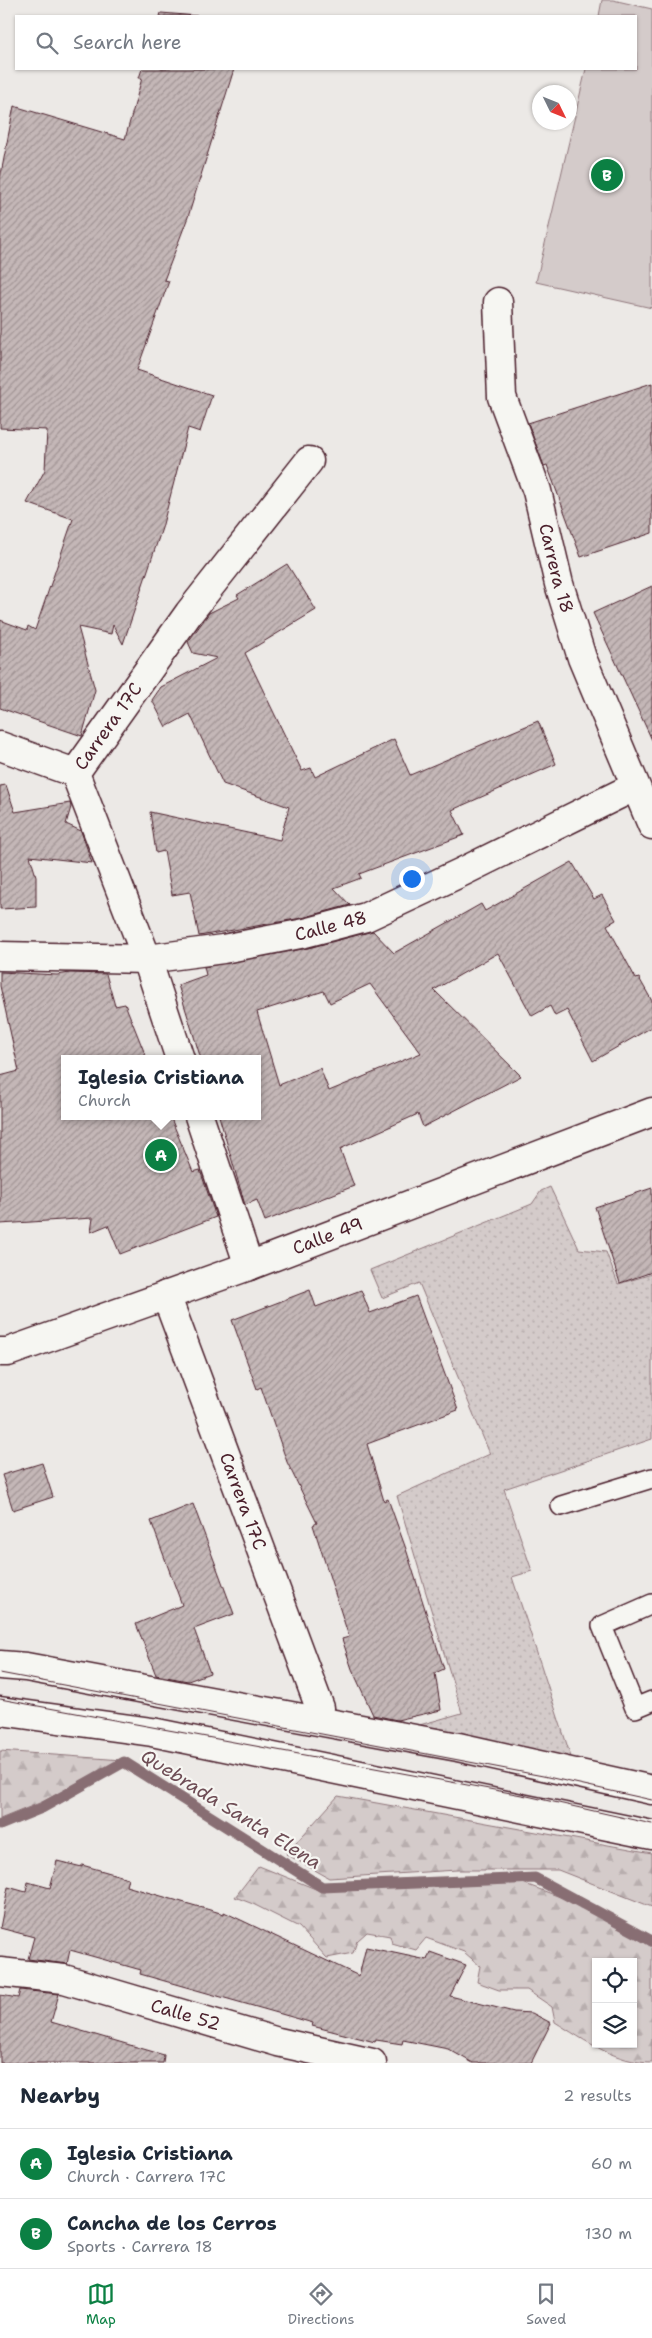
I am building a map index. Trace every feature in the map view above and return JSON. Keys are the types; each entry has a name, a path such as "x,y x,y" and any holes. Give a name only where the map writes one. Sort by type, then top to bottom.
{"street":[{"name":"Carrera 18","path":"498,302 502,397 538,491 559,584 582,658 634,787 652,825"},
{"name":"Carrera 17C","path":"179,1055 146,959 75,773 189,613 309,461"},
{"path":"0,746 75,773"},
{"name":"Calle 48","path":"0,956 146,959 223,949 305,933 366,916 634,787"},
{"name":"Calle 49","path":"0,1352 8,1352 249,1266 652,1112"},
{"path":"200,1120 249,1266"},
{"name":"Carrera 17C","path":"166,1295 320,1708"},
{"path":"0,1665 36,1669 458,1747 652,1790"},
{"path":"0,1711 152,1732 652,1835"},
{"name":"Calle 52","path":"0,1972 64,1979 278,2042 372,2063"}],"lane":[{"path":"561,1506 652,1478"},
{"path":"652,1604 602,1626 635,1708 652,1700"}],"green space":[{"path":"602,0 613,0 652,9 652,308 536,282 572,130 577,130 577,107 586,70 637,70 637,15 599,15"},
{"path":"550,1187 579,1249 606,1252 618,1284 652,1274 652,1439 504,1489 532,1571 512,1577 571,1757 416,1726 462,1713 397,1496 490,1454 419,1283 382,1298 370,1270 532,1204 541,1191"},
{"path":"0,1751 122,1760 42,1802 0,1819"},
{"path":"338,1796 652,1853 652,1907 558,1870 457,1870 329,1878 286,1854"},
{"path":"259,1866 323,1892 378,1884 449,1886 517,1881 582,1905 652,1947 652,2063 626,2059 599,2048 637,2048 637,1958 592,1958 592,2044 555,2022 552,2007 527,1990 499,1990 477,1982 480,1966 464,1952 426,1938 416,1950 392,1943 390,1936 367,1932 357,1941 353,1953 327,1958 299,1927 235,1897"}],"building":[{"path":"161,13 186,15 160,15"},
{"path":"142,70 234,70 188,217 164,280 169,281 137,370 212,395 200,432 188,428 162,528 123,644 113,625 111,634 78,627 95,690 82,736 0,708 0,620 27,630 28,626 35,630 73,519 27,503 45,470 47,430 0,428 0,179 14,106 125,139 142,78 139,78"},
{"path":"652,383 652,533 581,557 547,465 544,466 528,423"},
{"path":"287,564 316,610 245,653 302,771 311,768 315,777 394,739 410,775 538,721 556,764 452,810 464,835 359,874 361,878 334,888 350,905 302,918 199,936 190,892 172,895 164,851 156,853 150,812 280,840 289,807 223,784 190,714 166,727 152,700 161,687 217,658 193,653 188,642 209,613 239,598 237,595"},
{"path":"652,586 652,740 593,613"},
{"path":"6,785 15,812 70,803 71,807 66,824 81,831 92,863 30,856 36,876 36,907 0,909 0,786"},
{"path":"572,862 594,899 602,895 616,920 607,925 636,979 639,978 652,1001 652,1027 593,1061 567,1010 555,1016 550,1006 532,1016 498,953 434,990 521,1076 423,1127 418,1114 340,1149 354,1186 265,1221 257,1200 245,1205 220,1120 261,1120 261,1055 200,1055 178,985 206,975 204,967 308,948 373,931 394,953 481,904 485,911","holes":["370,984 421,1053 329,1091 320,1068 279,1085 257,1012 324,991 330,1003"]},
{"path":"0,972 57,975 70,973 106,974 115,1006 125,1004 145,1055 61,1055 61,1120 172,1120 193,1172 200,1170 216,1217 120,1254 108,1225 91,1232 93,1218 0,1224 0,1076 19,1071 0,986"},
{"path":"652,1188 652,1272 620,1283 595,1207"},
{"path":"310,1290 316,1307 361,1290 370,1313 416,1296 458,1410 367,1444 384,1501 388,1499 406,1549 444,1669 435,1673 441,1710 397,1720 373,1715 352,1669 342,1639 349,1637 313,1525 317,1523 287,1462 261,1387 257,1389 232,1320"},
{"path":"42,1463 53,1497 13,1510 2,1475"},
{"path":"193,1504 234,1614 194,1629 210,1673 188,1681 156,1675 136,1624 182,1605 151,1521"},
{"path":"57,1861 82,1867 82,1865 128,1878 126,1886 224,1914 224,1912 359,1976 366,1947 427,1960 430,1952 466,1965 450,1996 514,2012 532,2013 551,2023 531,2063 473,2063 448,2049 403,2040 402,2044 376,2040 375,2042 312,2026 313,2023 140,1974 141,1970 70,1950 67,1964 28,1959 34,1937 0,1928 8,1887 26,1892 28,1882 50,1888"},
{"path":"20,1990 59,1994 51,2022 164,2055 163,2063 0,2063 0,1995 18,1998"}],"waterway":[{"name":"Quebrada Santa Elena","path":"0,1825 42,1808 124,1762 322,1887 535,1878 652,1941"}],"tram line":[{"path":"0,1673 543,1776 652,1800"},
{"path":"0,1699 527,1796 652,1824"}],"place":[{"name":"Cancha de los Cerros","path":"607,175"},
{"name":"Iglesia Cristiana","path":"161,1155"}]}
